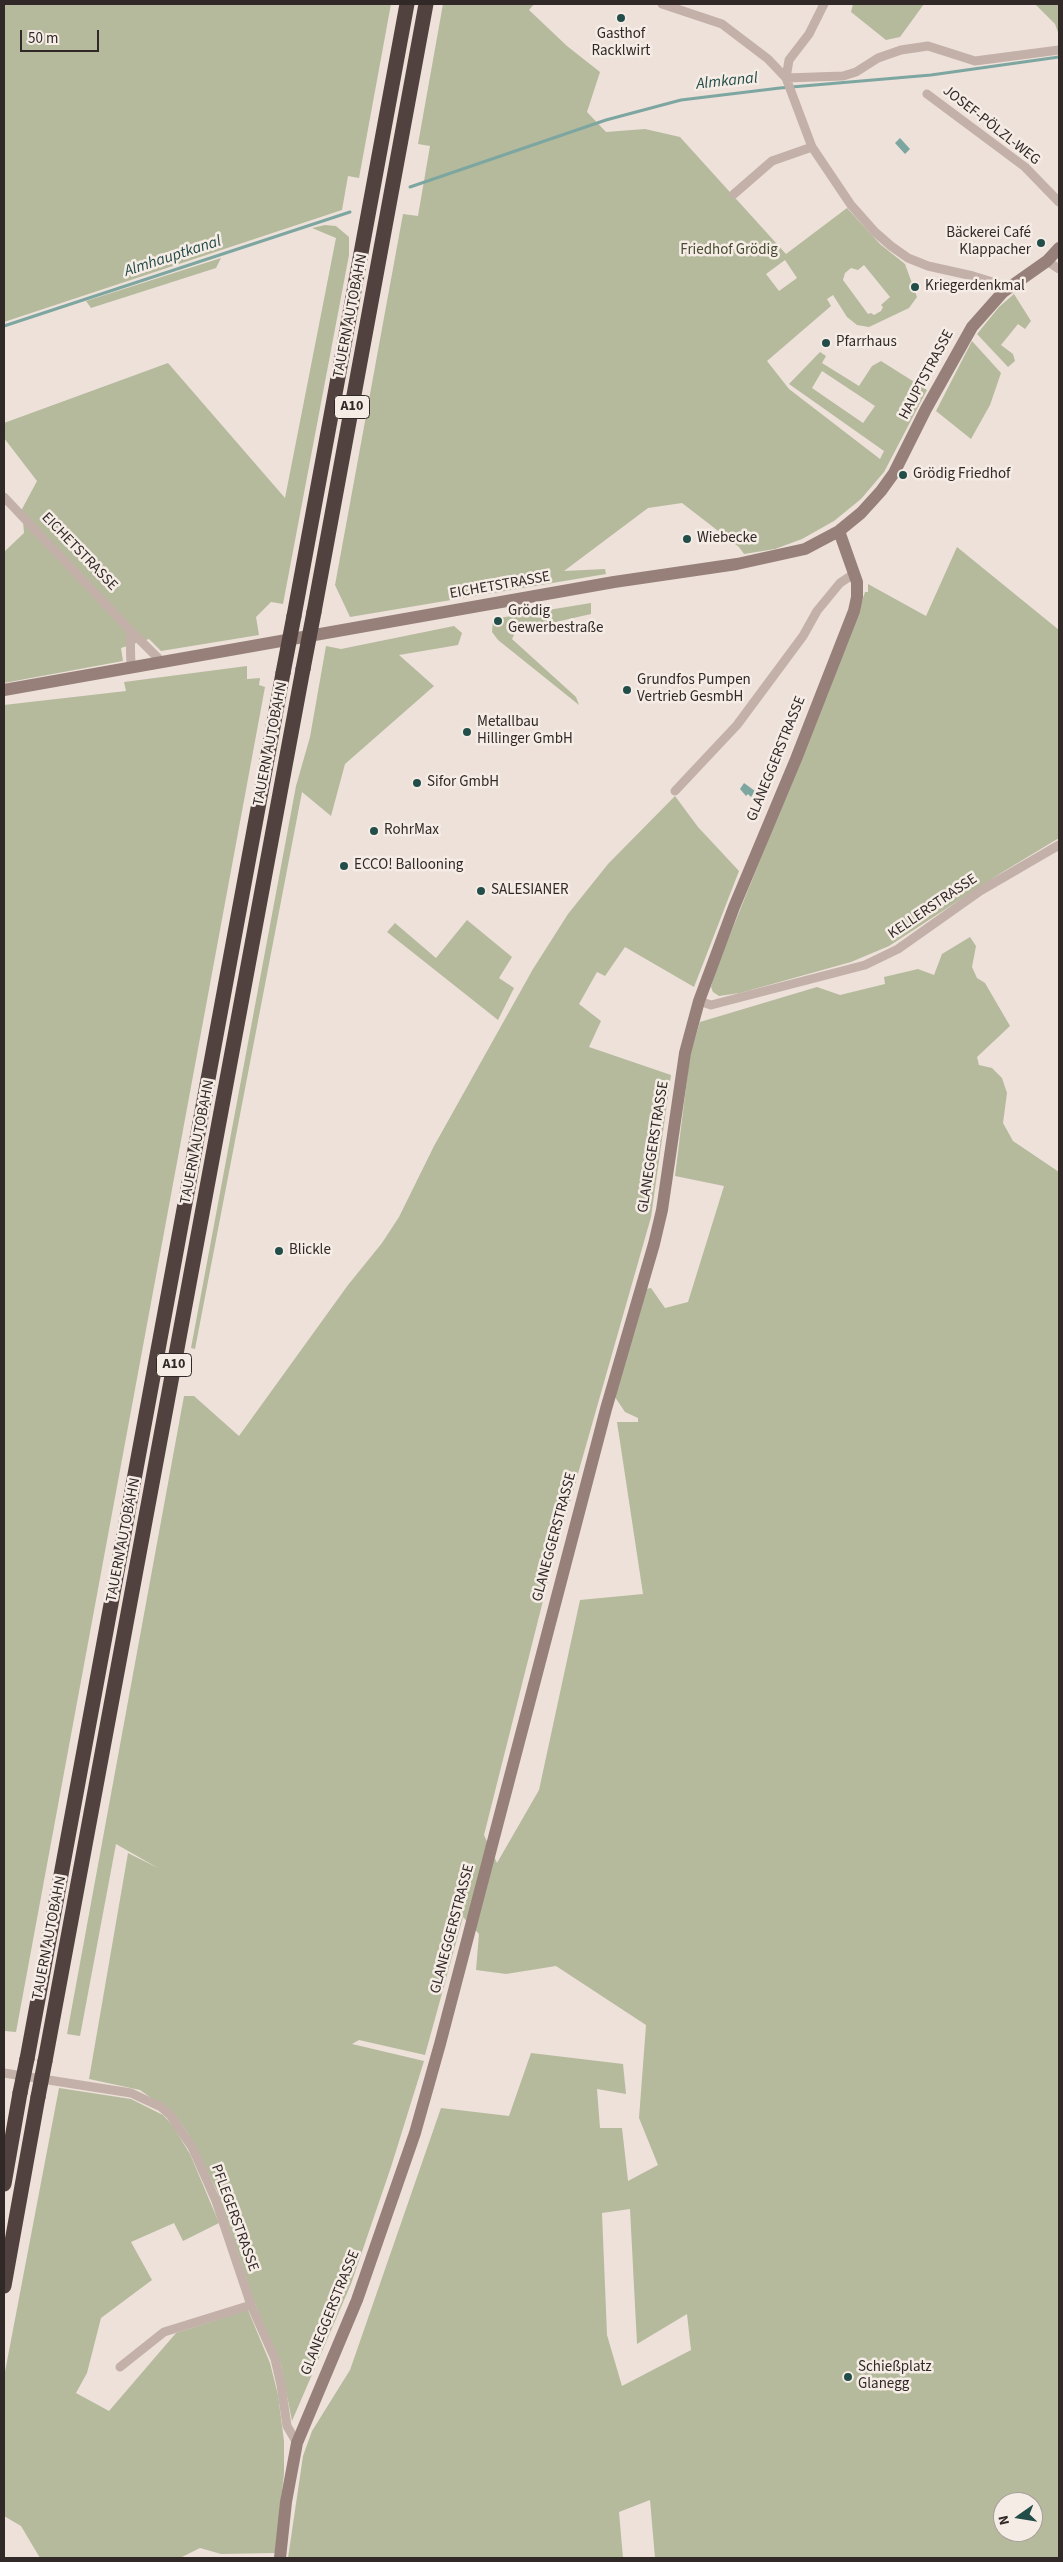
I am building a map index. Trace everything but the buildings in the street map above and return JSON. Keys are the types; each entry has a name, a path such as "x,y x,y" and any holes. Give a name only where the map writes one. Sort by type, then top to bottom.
{"highway":[{"name":"TAUERN AUTOBAHN","path":"4,2184 407,4"},
{"name":"TAUERN AUTOBAHN","path":"4,2286 426,4"}],"street":[{"path":"662,4 722,24 768,59 787,80 812,147 851,205 875,232 891,246 908,258 928,266 999,284 1006,290"},
{"path":"787,80 789,60 809,34 824,4"},
{"path":"787,80 843,76 856,72 878,58 901,50 928,46 975,62 1059,50"},
{"name":"JOSEF-PÖLZL-WEG","path":"927,94 1025,167 1059,202"},
{"path":"734,194 772,161 812,147"},
{"name":"HAUPTSTRASSE","path":"838,531 861,513 894,473 926,408 972,327 986,308 1006,290 1047,261 1059,248"},
{"path":"1047,261 1059,270"},
{"name":"EICHETSTRASSE","path":"4,497 162,662"},
{"name":"GLANEGGERSTRASSE","path":"280,2558 286,2502 297,2443 357,2300 426,2096 606,1409 654,1244 662,1210 684,1053 700,1001 734,907 796,759 854,611 858,590 855,573 838,531"},
{"name":"EICHETSTRASSE","path":"4,690 614,582 764,559 805,549 838,531"},
{"path":"675,791 737,725 803,636 816,611 840,583 855,573"},
{"path":"130,630 131,668"},
{"name":"KELLERSTRASSE","path":"700,1001 711,1005 865,965 898,949 980,891 1059,845"},
{"name":"PFLEGERSTRASSE","path":"4,2073 131,2093 161,2106 182,2130 201,2166 216,2201 251,2305 275,2359 287,2426 297,2443"},
{"path":"120,2367 164,2332 251,2305"}],"green space":[{"path":"4,4 391,4 359,178 348,176 342,210 4,322"},
{"name":"Friedhof Grödig","path":"443,4 534,4 529,10 567,46 600,72 587,112 606,132 645,129 680,137 786,254 847,208 880,244 905,264 917,297 909,308 869,327 857,325 847,317 833,295 827,299 831,306 767,361 789,389 880,459 884,451 789,384 820,352 826,356 822,363 859,386 872,366 881,361 927,390 884,472 861,499 834,521 802,539 775,549 744,554 739,547 682,503 648,508 564,571 605,569 606,574 350,617 335,585 403,214 418,216 430,146 418,144","holes":["785,260 797,278 779,291 766,274","864,265 890,297 881,305 883,307 881,311 874,315 868,314 843,280 845,273 851,268 858,270","822,371 875,406 863,423 812,388"]},
{"path":"853,4 924,4 900,37 886,40 851,12"},
{"path":"1035,4 1059,4 1059,35 1055,24"},
{"path":"325,225 336,226 349,237 349,255 283,604 271,602 256,617 259,635 161,651 149,639 121,648 123,661 4,683 4,552 24,533 22,509 37,481 4,438 4,423 168,363 285,498 336,238 312,228"},
{"path":"221,258 216,268 91,308 86,301"},
{"path":"1014,294 1031,321 1025,329 1018,324 1001,345 1013,354 1015,361 1008,367 977,334 999,307"},
{"path":"972,341 1001,373 990,405 971,439 936,411"},
{"path":"957,547 1059,630 1059,838 1001,873 889,946 851,962 740,993 719,996 713,992 711,987 715,972 853,629 865,592 868,592 868,584 926,616"},
{"path":"591,603 591,614 516,631 512,639 576,697 579,705 498,640 492,632 493,619"},
{"path":"454,626 462,633 458,645 399,655 434,686 345,764 331,816 302,792 195,1349 191,1348 296,786 310,737 326,646 341,649"},
{"path":"247,666 247,679 236,680 260,678 259,685 265,687 16,2032 5,2031 4,2034 4,705 126,691 124,682"},
{"path":"675,796 698,827 739,871 694,987 625,947 605,976 597,972 579,1004 601,1021 589,1047 671,1075 651,1217 552,1565 484,1835 497,1863 539,1790 580,1600 643,1594 617,1422 638,1422 638,1418 625,1412 615,1397 646,1289 651,1288 665,1308 688,1302 724,1186 675,1176 690,1055 700,1022 817,987 840,995 885,984 884,977 918,969 934,975 942,954 970,937 976,946 972,967 977,978 985,983 1010,1026 977,1057 979,1065 992,1068 1002,1078 1007,1093 1003,1123 1013,1141 1059,1172 1059,2558 655,2558 650,2500 619,2512 623,2558 288,2558 303,2456 312,2431 350,2370 441,2108 509,2116 531,2053 623,2064 626,2094 597,2089 600,2128 622,2128 628,2181 658,2165 639,2118 646,2025 556,1966 506,1974 476,1970 479,1934 463,1917 425,2055 359,2040 352,2044 424,2061 391,2167 351,2284 292,2421 281,2365 254,2301 217,2191 189,2135 175,2115 140,2090 89,2079 128,1853 158,1868 116,1844 80,2036 67,2034 184,1396 194,1396 239,1436 348,1285 382,1243 399,1217 434,1146 533,969 568,914 608,864","holes":["630,2209 637,2344 687,2314 691,2350 622,2386 607,2335 602,2213"]},
{"path":"467,920 512,957 499,978 514,988 498,1020 387,932 395,923 436,958"},
{"path":"59,2088 131,2099 163,2115 173,2126 190,2154 219,2223 183,2241 174,2223 131,2242 152,2280 101,2318 87,2373 76,2393 109,2411 176,2333 248,2310 270,2363 278,2395 284,2441 284,2474 275,2553 221,2554 200,2548 180,2558 40,2558 21,2526 4,2516 4,2377"}],"water":[{"path":"900,138 910,149 905,154 895,143"},
{"path":"744,783 755,791 751,797 748,794 746,796 740,789"}],"waterway":[{"name":"Almkanal","path":"410,187 606,120 681,100 780,88 931,75 1059,57"},
{"name":"Almhauptkanal","path":"4,326 350,212"}],"place":[{"name":"Gasthof Racklwirt","path":"621,18"},
{"name":"Bäckerei Café Klappacher","path":"1041,243"},
{"name":"Kriegerdenkmal","path":"915,287"},
{"name":"Pfarrhaus","path":"826,343"},
{"name":"Grödig Friedhof","path":"903,475"},
{"name":"Wiebecke","path":"687,539"},
{"name":"Grödig Gewerbestraße","path":"498,621"},
{"name":"Grundfos Pumpen Vertrieb GesmbH","path":"627,690"},
{"name":"Metallbau Hillinger GmbH","path":"467,732"},
{"name":"Sifor GmbH","path":"417,783"},
{"name":"RohrMax","path":"374,831"},
{"name":"ECCO! Ballooning","path":"344,866"},
{"name":"SALESIANER","path":"481,891"},
{"name":"Blickle","path":"279,1251"},
{"name":"Schießplatz Glanegg","path":"848,2377"}]}
